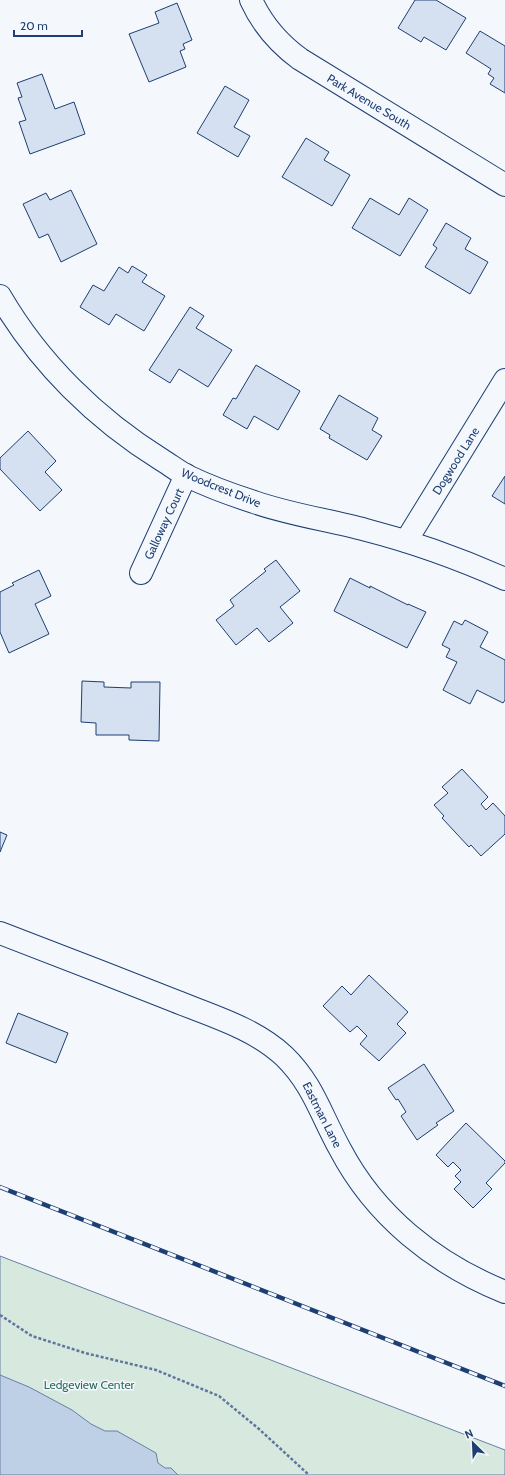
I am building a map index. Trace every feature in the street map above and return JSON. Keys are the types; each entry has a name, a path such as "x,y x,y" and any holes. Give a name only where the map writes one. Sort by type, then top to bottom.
{"street":[{"name":"Park Avenue South","path":"251,0 272,34 300,59 505,185"},
{"name":"Woodcrest Drive","path":"0,296 16,322 37,350 80,398 115,428 186,475 224,491 271,507 406,541 447,555 505,579"},
{"name":"Dogwood Lane","path":"406,541 505,380"},
{"name":"Galloway Court","path":"141,573 186,475"},
{"name":"Eastman Lane","path":"0,933 217,1018 262,1039 283,1055 308,1084 344,1157 365,1189 386,1214 414,1240 445,1262 474,1278 505,1292"}],"path":[{"path":"0,1315 32,1336 85,1354 156,1370 219,1396 259,1429 309,1475"}],"green space":[{"name":"Ledgeview Center","path":"0,1256 505,1450 505,1475 0,1475"}],"water":[{"path":"0,1375 29,1387 72,1410 91,1424 105,1431 117,1431 156,1453 158,1463 165,1468 171,1468 178,1475 0,1475"}],"building":[{"path":"415,0 436,0 466,18 446,50 424,37 421,42 398,28"},
{"path":"177,3 192,40 183,44 185,49 180,51 186,67 149,82 129,34 159,23 155,12"},
{"path":"480,31 505,46 505,93 490,84 494,78 488,74 491,69 466,53"},
{"path":"42,74 55,109 74,102 85,134 30,154 19,122 26,120 18,98 22,97 17,83"},
{"path":"225,86 249,100 234,127 250,136 238,157 197,133"},
{"path":"306,138 329,152 324,160 350,175 332,206 282,177"},
{"path":"71,190 97,244 61,262 48,234 39,238 23,204 46,193 50,200"},
{"path":"370,198 399,215 409,198 428,210 400,256 352,228"},
{"path":"446,223 471,238 465,249 488,262 470,294 425,267 437,248 433,245"},
{"path":"132,266 147,275 142,282 165,296 144,331 116,314 109,325 80,307 93,285 104,291 119,267 128,273"},
{"path":"190,307 204,316 196,328 232,350 208,387 179,369 170,383 149,370"},
{"path":"256,365 300,391 278,430 254,416 247,429 223,415 233,398 236,399"},
{"path":"339,395 378,418 372,430 382,436 367,460 329,438 330,435 320,429"},
{"path":"28,431 56,461 45,472 62,490 40,511 0,469 0,458"},
{"path":"505,476 505,504 492,496"},
{"path":"276,560 300,591 280,607 293,623 269,642 257,628 236,645 216,620 234,606 230,600 266,571 264,569"},
{"path":"39,570 51,596 35,604 49,634 9,653 0,632 0,592 14,585 12,583"},
{"path":"350,578 426,612 407,648 334,611"},
{"path":"465,620 488,632 480,647 505,660 505,700 503,703 477,690 470,704 443,690 457,662 446,657 450,649 442,645 454,621 462,625"},
{"path":"82,681 104,682 104,687 131,688 131,682 160,682 159,741 129,740 129,735 96,735 96,723 81,722"},
{"path":"462,769 488,797 481,804 486,810 493,803 505,816 505,834 481,856 471,845 469,847 442,818 444,816 434,805 448,793 442,787"},
{"path":"0,832 7,835 0,852"},
{"path":"369,975 408,1012 397,1024 406,1033 379,1061 360,1044 367,1036 357,1026 350,1032 323,1006 342,986 351,995"},
{"path":"18,1013 68,1033 56,1063 6,1043"},
{"path":"424,1064 454,1111 436,1123 438,1125 417,1140 401,1116 406,1112 398,1099 396,1100 388,1088"},
{"path":"466,1123 505,1161 505,1163 486,1183 492,1189 473,1208 454,1189 461,1182 455,1176 461,1170 453,1162 448,1167 436,1155"}],"railway":[{"path":"0,1187 505,1386"}]}
